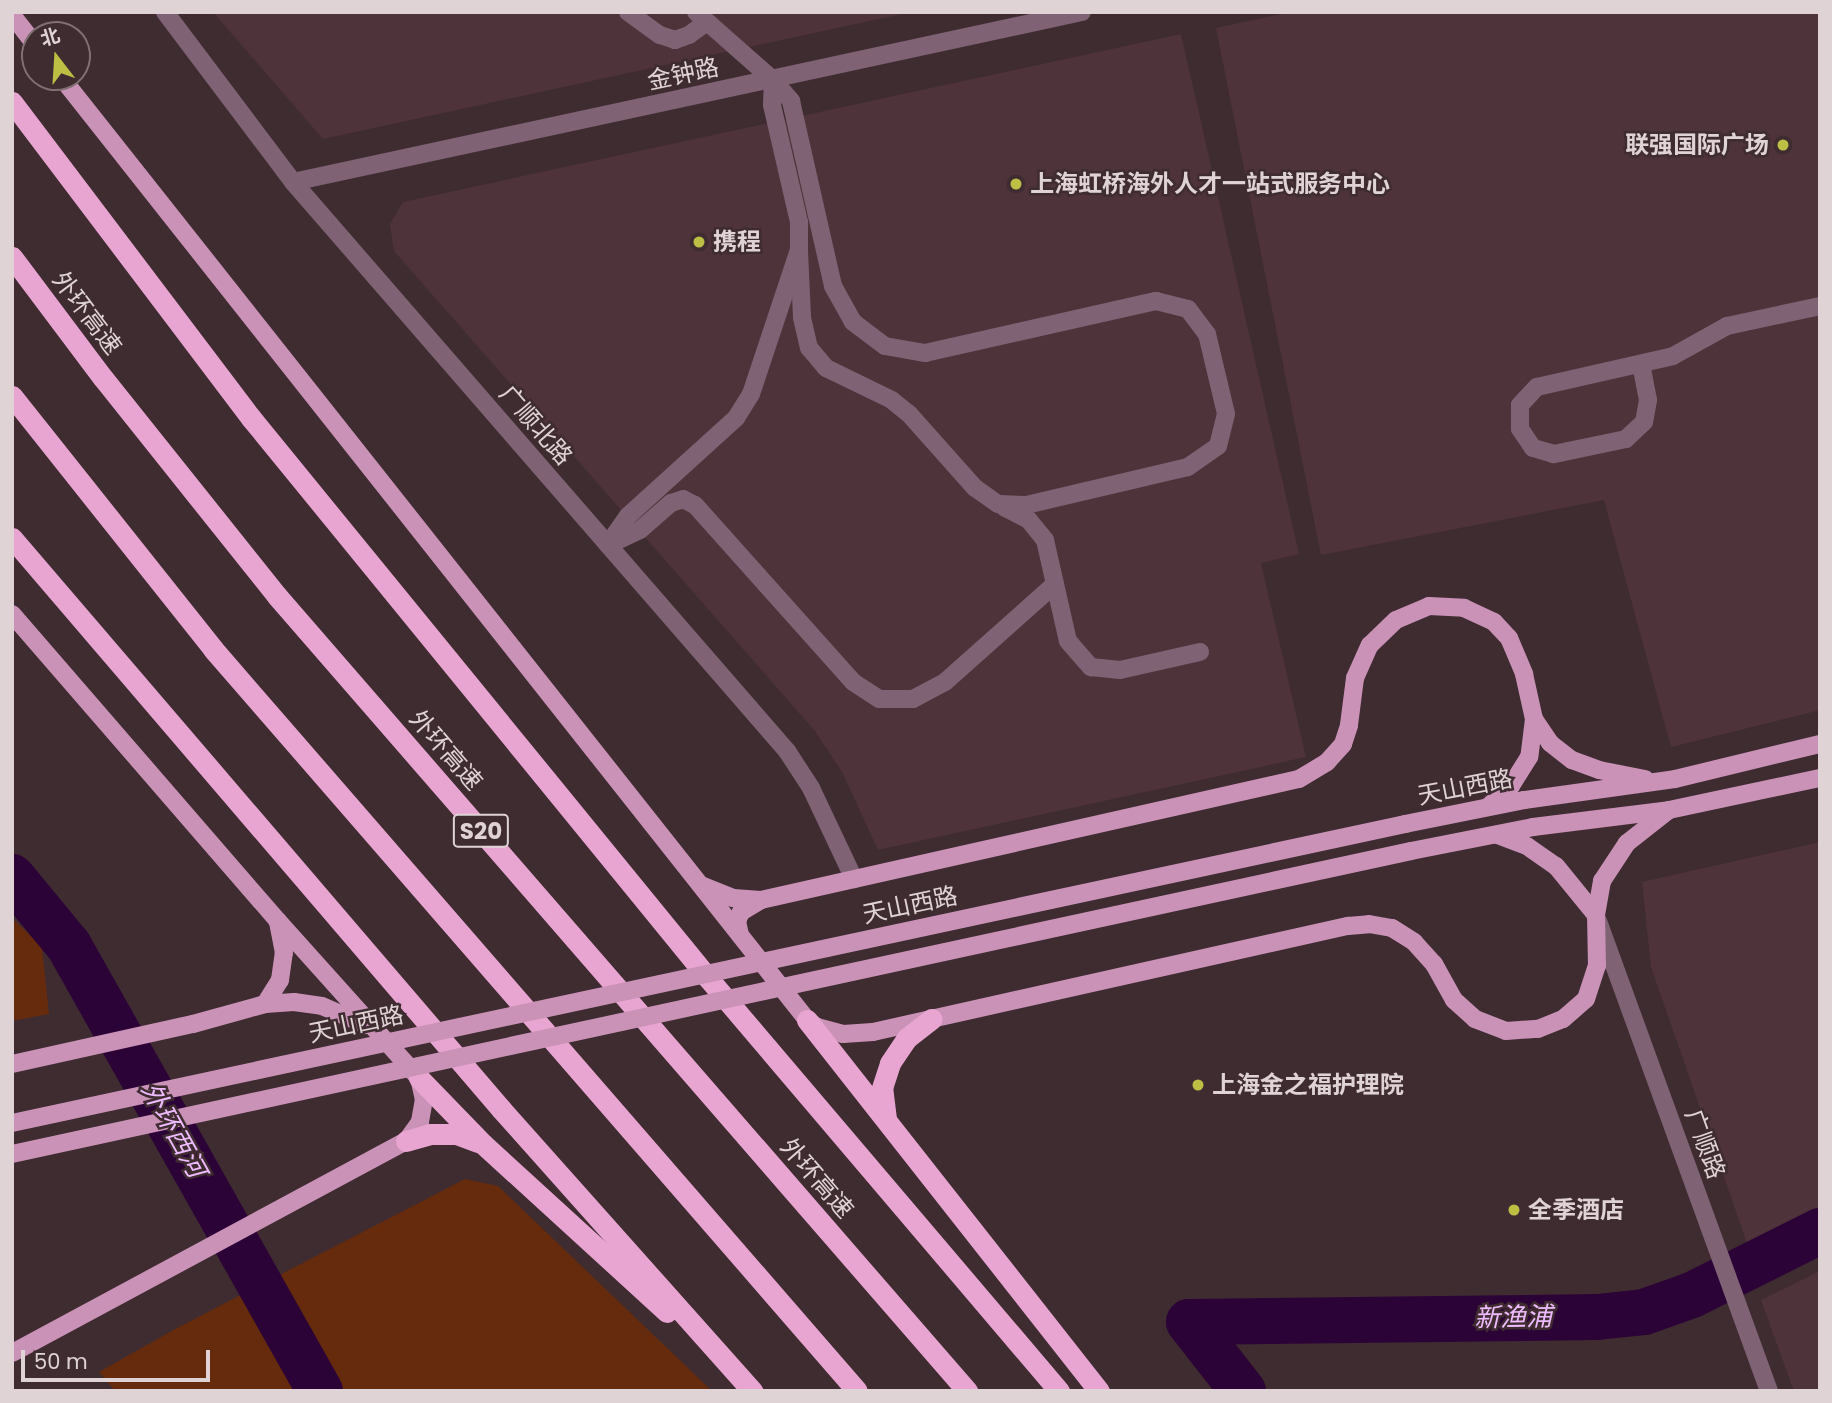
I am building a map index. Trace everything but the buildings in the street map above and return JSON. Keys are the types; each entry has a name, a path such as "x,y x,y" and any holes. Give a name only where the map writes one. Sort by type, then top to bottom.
{"highway":[{"path":"12,102 251,418 708,978 1059,1391"},
{"name":"外环高速","path":"12,257 103,378 277,596 967,1391"},
{"path":"12,396 213,649 857,1391"},
{"path":"13,539 501,1109 746,1385"},
{"path":"886,1121 882,1088 890,1063 908,1038 931,1019"},
{"path":"807,1020 1098,1391"},
{"path":"419,1078 483,1144 746,1385"},
{"path":"406,1141 430,1134 456,1134 483,1144"}],"main road":[{"path":"72,91 807,1020 828,1032 873,1032 1348,926 1369,924 1392,929 1414,942 1434,964 1454,1000 1475,1019 1501,1030 1531,1030 1563,1019 1586,999 1597,966 1596,915 1602,881 1618,854 1637,833 1669,810"},
{"path":"740,935 737,921 741,912 761,900 1299,779 1327,762 1343,744 1349,725 1355,678 1370,645 1396,620 1418,608 1440,605 1464,608 1499,626 1520,662 1534,719 1550,743 1572,760 1599,770 1660,782"},
{"path":"12,614 278,921 419,1078 424,1099 420,1122 406,1141 12,1353"},
{"path":"1489,806 1511,786 1524,767 1531,746 1534,719"},
{"name":"天山西路","path":"12,1123 1489,806 1660,782 1820,744"},
{"path":"12,1154 1411,851 1494,834 1669,810 1820,778"},
{"path":"1494,834 1527,846 1556,866 1596,915"},
{"path":"696,881 711,891 727,896 761,900"},
{"path":"265,1004 280,980 284,953 278,921"},
{"path":"12,1064 193,1024 265,1004 295,1002 323,1006 347,1014 378,1032"}],"street":[{"name":"广顺北路","path":"165,12 293,182 788,751 811,788 854,879"},
{"path":"628,12 660,35 675,40 689,35 701,17 773,79 791,101 834,286 853,321 885,346 925,353 1156,301 1188,309 1207,334 1226,414 1218,446 1188,467 1026,505 998,504"},
{"name":"金钟路","path":"293,182 1083,12"},
{"path":"773,79 772,105 799,222 802,317 809,348 826,368 892,400 909,414 975,488 1029,520 1045,540 1068,641 1091,667 1121,670 1200,652"},
{"path":"608,545 628,516 736,418 751,394 799,250"},
{"path":"1641,364 1648,400 1644,422 1626,439 1554,454 1534,448 1520,429 1520,405 1536,387 1673,356 1727,326 1820,306"},
{"path":"608,545 640,530 671,503 683,499 695,505 853,682 879,698 913,699 945,682 1055,584"},
{"name":"广顺路","path":"1596,915 1769,1391"}],"shaded area":[{"path":"213,12 911,12 323,139"},
{"name":"联强国际广场","path":"1291,12 1820,12 1820,710 1671,747 1604,500 1321,555 1216,28"},
{"path":"1181,34 1299,554 1261,563 1306,757 878,850 842,772 815,731 394,251 390,224 403,202"},
{"path":"1820,842 1820,1210 1748,1246 1651,967 1642,882"},
{"path":"12,918 42,947 49,1014 12,1021"},
{"path":"465,1179 498,1186 712,1391 115,1391 99,1372 177,1328"},
{"path":"1820,1271 1820,1391 1794,1391 1761,1300"}],"waterway":[{"name":"外环西河","path":"12,877 69,946 320,1391"},
{"name":"新渔浦","path":"1189,1322 1597,1317 1644,1312 1692,1295 1820,1231"},
{"path":"1189,1322 1243,1391"}],"place":[{"name":"联强国际广场","path":"1783,145"},
{"name":"上海虹桥海外人才一站式服务中心","path":"1016,184"},
{"name":"携程","path":"699,242"},
{"name":"上海金之福护理院","path":"1198,1085"},
{"name":"全季酒店","path":"1514,1210"}]}
